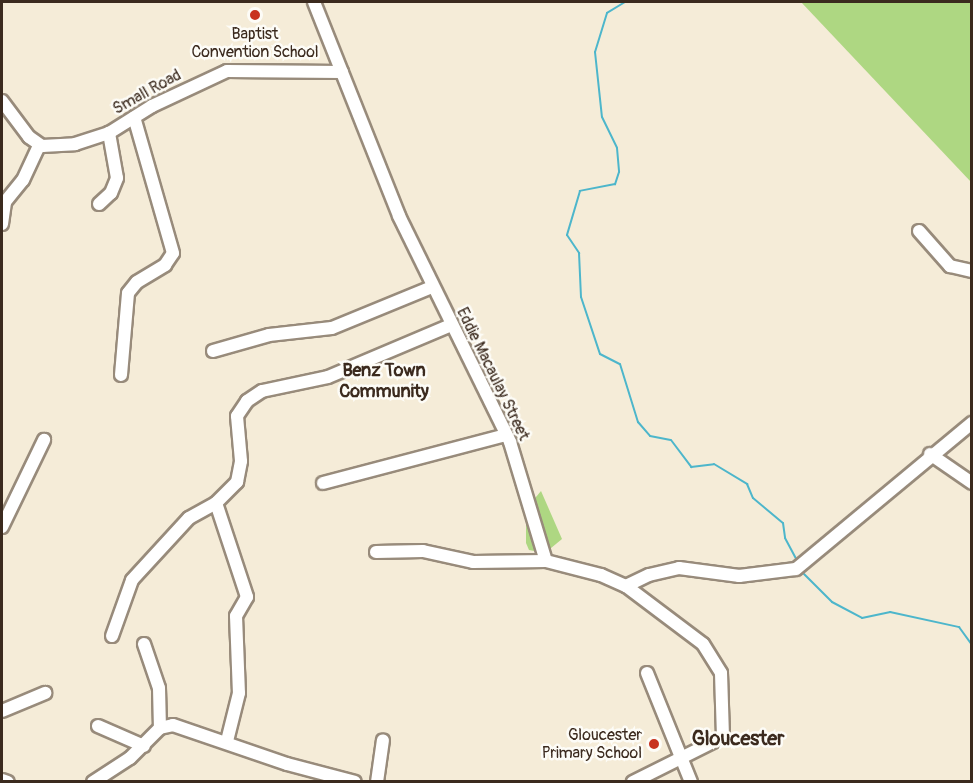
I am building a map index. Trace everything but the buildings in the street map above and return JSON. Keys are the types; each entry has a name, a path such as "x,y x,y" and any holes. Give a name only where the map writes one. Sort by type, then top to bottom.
{"street":[{"name":"Eddie Macaulay Street","path":"314,2 432,287 507,435 546,561"},
{"name":"Small Road","path":"39,145 75,144 109,133 134,117 227,71 342,72"},
{"path":"2,101 39,145 23,180 4,201 2,225"},
{"path":"121,375 128,293 137,282 165,265 173,253 134,117"},
{"name":"Small Road","path":"99,204 111,193 117,178 109,133"},
{"path":"919,231 950,266 972,271"},
{"path":"213,351 269,335 332,328 432,287"},
{"path":"112,636 132,580 189,518 216,502 237,482 241,461 237,416 254,395 328,377 451,325"},
{"path":"626,586 649,575 679,568 739,576 801,566 930,454 972,423"},
{"path":"322,483 456,445 507,435"},
{"path":"2,527 44,440"},
{"path":"930,454 972,483"},
{"path":"216,502 247,597 236,616 239,693 227,741"},
{"path":"376,552 423,551 473,562 546,561 600,575 626,586 703,644 721,673 723,737 633,782"},
{"path":"144,644 159,688 160,728"},
{"path":"647,673 691,782"},
{"path":"2,711 45,693"},
{"path":"93,782 144,746 160,728 173,725 227,741 286,764 355,782"},
{"path":"98,726 144,746"},
{"path":"377,782 383,740"},
{"path":"2,780 8,782"}],"green space":[{"path":"801,2 971,2 971,182"},
{"path":"541,491 562,539 545,553 529,550 526,543 526,509"}],"waterway":[{"path":"625,2 607,13 595,52 602,117 617,148 619,172 615,184 580,191 567,235 579,253 581,297 600,354 620,364 638,422 650,436 671,440 691,467 714,464 747,484 753,498 783,523 785,538 798,562"},
{"path":"800,570 832,602 862,618 890,612 959,627 972,645"}],"place":[{"name":"Baptist Convention School","path":"255,15"},
{"name":"Gloucester Primary School","path":"654,744"}],"district":[{"name":"Benz Town Community","path":"384,382"},
{"name":"Gloucester","path":"738,738"}]}
